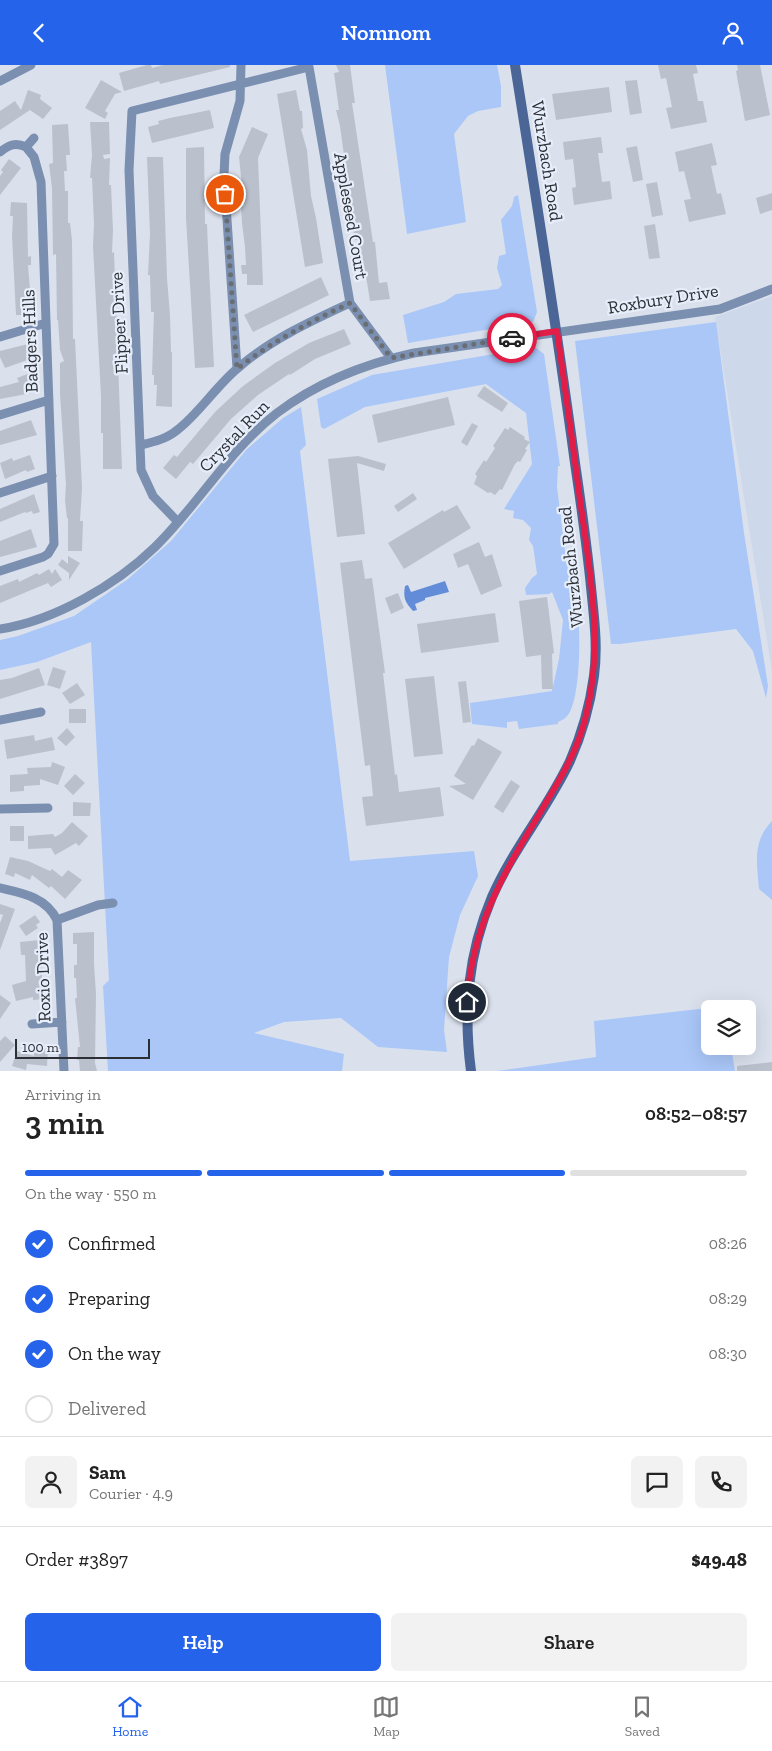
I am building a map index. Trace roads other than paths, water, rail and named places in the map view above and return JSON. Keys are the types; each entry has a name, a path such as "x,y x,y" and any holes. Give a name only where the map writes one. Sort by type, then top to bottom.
{"main road":[{"name":"Wurzbach Road","path":"471,1071 466,1016 474,949 493,895 568,763 581,734 594,674 595,627 588,552 557,331 515,65"}],"street":[{"path":"0,81 31,65"},
{"path":"237,369 224,175 225,155 240,101 241,65"},
{"name":"Appleseed Court","path":"242,83 309,67 350,303 391,358"},
{"name":"Flipper Drive","path":"177,521 152,496 141,470 128,170 132,111 242,83"},
{"path":"0,152 8,145 14,144 26,147 34,138"},
{"name":"Badgers Hills","path":"0,571 43,557 52,550 54,544 41,182 34,157 26,147"},
{"name":"Roxbury Drive","path":"557,331 720,309 772,289"},
{"path":"141,445 158,441 176,431 237,369 261,350 300,327 350,303"},
{"path":"0,337 46,323"},
{"name":"Crystal Run","path":"0,629 47,615 80,601 118,577 155,547 235,454 276,414 330,380 366,365 391,358 557,331"},
{"path":"0,415 49,400"},
{"path":"0,493 52,477"},
{"path":"0,720 41,712"},
{"path":"0,809 48,808"},
{"name":"Roxio Drive","path":"0,888 29,895 42,902 54,914 57,920 64,1071"},
{"path":"57,920 98,905 113,903"},
{"path":"32,1024 62,1022"}]}
